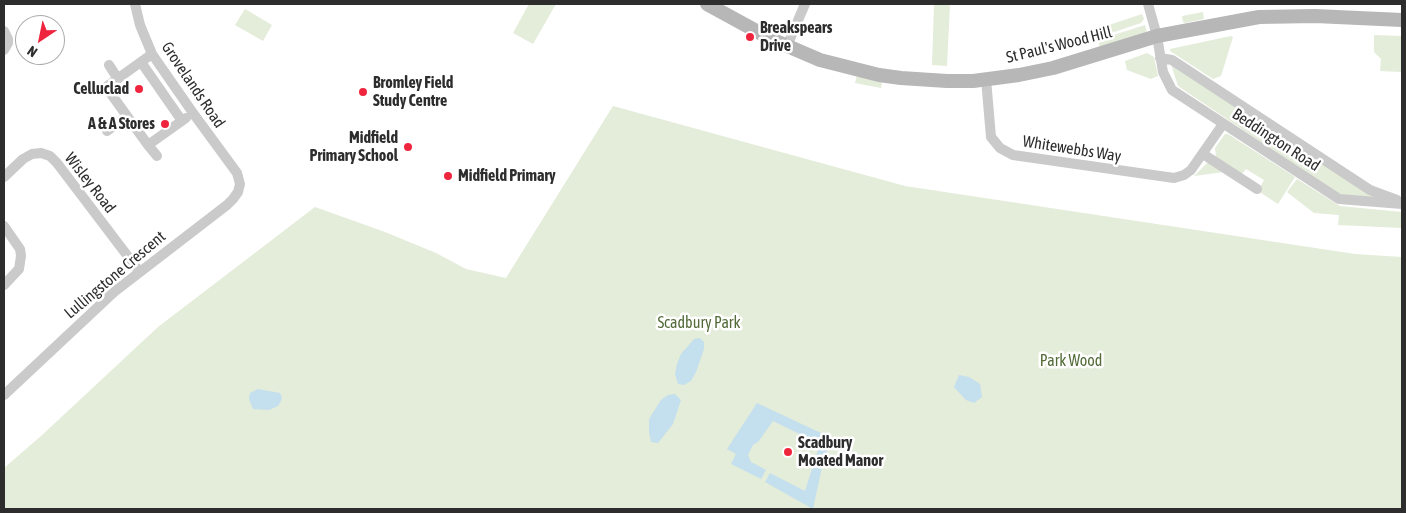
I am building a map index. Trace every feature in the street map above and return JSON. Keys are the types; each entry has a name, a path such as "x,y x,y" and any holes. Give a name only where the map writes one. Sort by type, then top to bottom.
{"street":[{"name":"Grovelands Road","path":"135,4 140,25 152,54 240,177"},
{"name":"St Paul's Wood Hill","path":"707,4 765,36 820,60 879,75 928,80 986,79 1053,68 1156,36 1259,17 1315,16 1402,20"},
{"path":"787,46 805,4"},
{"name":"Beddington Road","path":"1148,4 1165,79 1172,90 1339,200 1402,203"},
{"path":"4,31 8,39 4,50"},
{"path":"152,54 106,87 157,156"},
{"name":"Beddington Road","path":"1160,58 1172,60 1370,190 1402,203"},
{"name":"Grovelands Road","path":"141,62 182,121"},
{"path":"109,65 118,79"},
{"name":"Whitewebbs Way","path":"986,79 991,137 1000,148 1009,153 1169,179 1188,173 1223,124"},
{"path":"148,145 193,113"},
{"path":"107,131 127,116"},
{"name":"Wisley Road","path":"4,177 23,159 32,154 41,153 50,156 139,271"},
{"path":"1203,154 1257,189"},
{"name":"Lullingstone Crescent","path":"4,395 114,292 233,199 238,192 240,177"},
{"path":"4,226 20,249 21,256 18,269 4,285"}],"green space":[{"path":"529,4 556,4 533,44 513,33"},
{"path":"934,4 950,4 947,66 932,65"},
{"path":"245,9 272,25 263,41 235,25"},
{"path":"1203,12 1204,19 1183,22 1182,16"},
{"path":"1142,14 1144,19 1141,23 1096,38 1094,30"},
{"path":"1145,25 1147,33 1100,48 1098,40"},
{"path":"1374,35 1402,36 1402,72 1380,71 1381,59 1374,52"},
{"path":"1233,37 1221,76 1213,79 1170,51 1170,49"},
{"path":"1147,53 1154,57 1158,76 1151,79 1127,70 1125,61"},
{"path":"1171,64 1382,200 1341,196 1178,86"},
{"path":"857,75 882,82 881,88 855,83"},
{"name":"Park Wood","path":"613,106 905,186 1355,254 1402,257 1402,509 4,509 4,468 158,327 315,207 385,232 436,253 466,269 506,278"},
{"path":"1225,134 1228,134 1295,177 1278,204 1258,191 1264,180 1246,169 1241,175 1216,158 1215,148"},
{"path":"1207,163 1211,163 1224,172 1194,176"},
{"path":"1297,179 1340,206 1402,212 1402,228 1338,225 1339,215 1314,213 1287,192"}],"water":[{"path":"700,338 704,342 704,349 696,372 691,381 684,385 678,384 675,374 681,354 694,339"},
{"path":"959,375 969,377 980,384 982,397 974,403 966,400 954,387"},
{"path":"258,389 280,393 282,398 278,406 269,410 253,409 249,399 250,393"},
{"path":"675,394 681,400 673,424 658,443 651,442 649,419 661,400 668,395"},
{"path":"757,403 833,437 823,462 813,509 765,482 770,473 805,491 820,444 773,421 758,442 753,445 748,455 751,462 766,470 761,479 731,464 736,454 727,449"}],"place":[{"name":"Breakspears Drive","path":"750,37"},
{"name":"Celluclad","path":"139,89"},
{"name":"Bromley Field Study Centre","path":"363,92"},
{"name":"A & A Stores","path":"165,124"},
{"name":"Midfield Primary School","path":"408,147"},
{"name":"Midfield Primary","path":"448,176"},
{"name":"Scadbury Moated Manor","path":"788,452"}],"park label":[{"name":"Scadbury Park","path":"699,323"}]}
